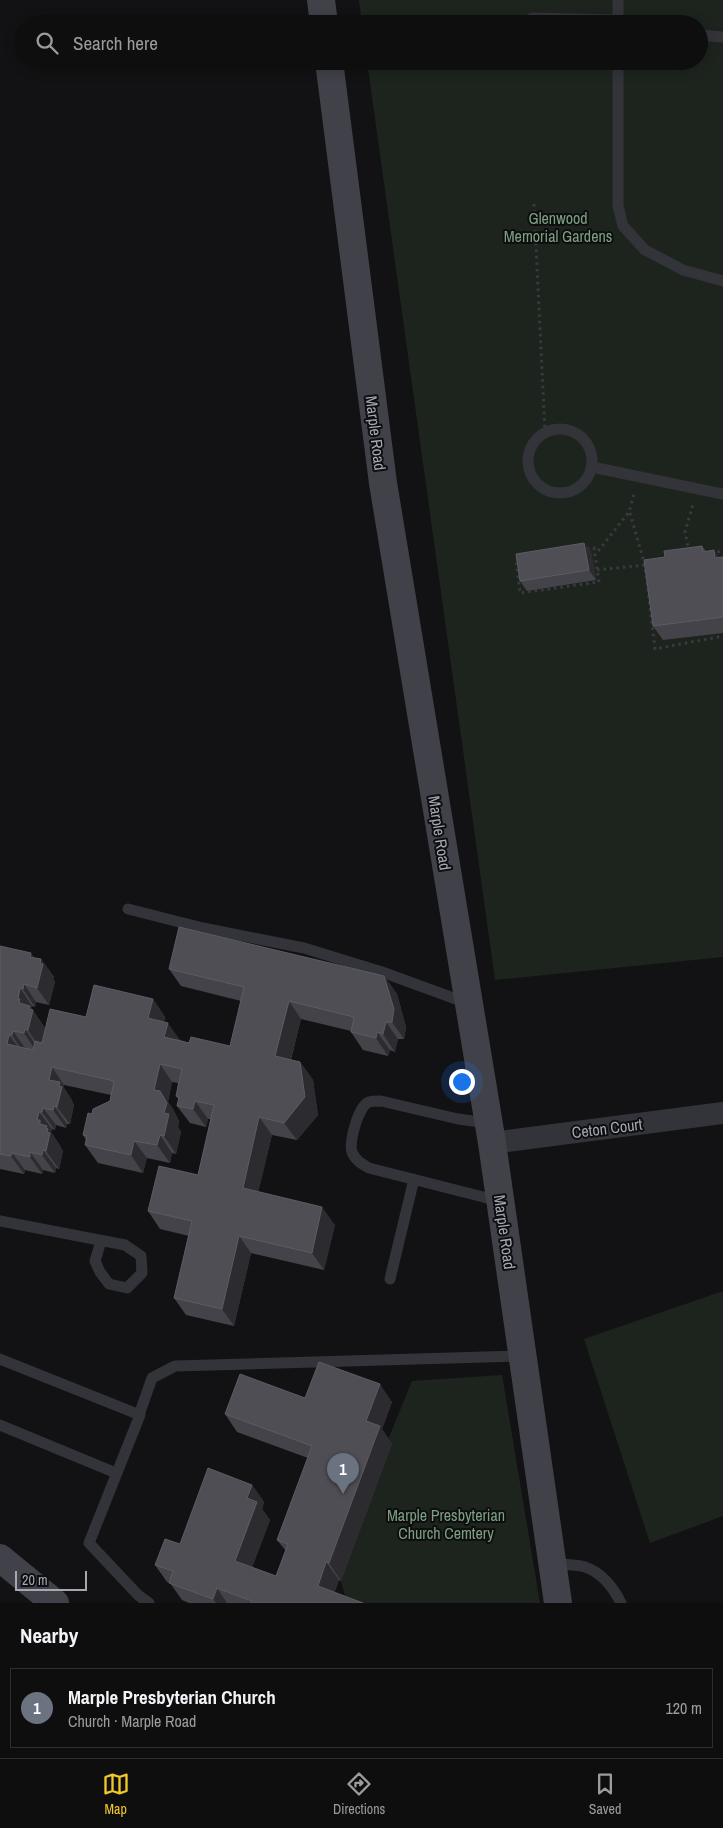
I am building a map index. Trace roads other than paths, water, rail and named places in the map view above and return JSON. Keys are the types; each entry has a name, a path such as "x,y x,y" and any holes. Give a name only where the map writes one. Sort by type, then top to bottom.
{"street":[{"path":"321,0 323,15"},
{"name":"Marple Road","path":"330,70 383,483 490,1133 558,1603"},
{"name":"Ceton Court","path":"490,1133 723,1113"},
{"path":"0,1558 55,1603"}],"lane":[{"path":"618,0 618,15"},
{"path":"708,36 723,37"},
{"path":"618,70 618,206 623,226 646,250 684,270 723,281"},
{"path":"565,429 575,432 583,438 589,447 592,467 588,477 581,486 571,491 550,492 540,487 528,469 530,447 545,432 565,429"},
{"path":"592,467 723,494"},
{"path":"128,909 203,928 304,948 382,972 469,1004"},
{"path":"490,1133 458,1119 381,1101 368,1102 360,1110 351,1144 352,1154 359,1162 369,1168 500,1202"},
{"path":"390,1279 414,1179"},
{"path":"0,1221 100,1241 125,1246 141,1256 142,1273 127,1288 109,1284 100,1272 95,1260 100,1241"},
{"path":"149,1603 138,1595 89,1543 140,1415 152,1378 174,1366 522,1356"},
{"path":"0,1359 139,1415"},
{"path":"0,1425 116,1473"},
{"path":"553,1564 585,1567 602,1577 616,1593 621,1603"}],"place":[{"name":"Marple Presbyterian Church","path":"343,1494"}],"park label":[{"name":"Glenwood Memorial Gardens","path":"558,227"},
{"name":"Marple Presbyterian Church Cemtery","path":"446,1524"}]}
